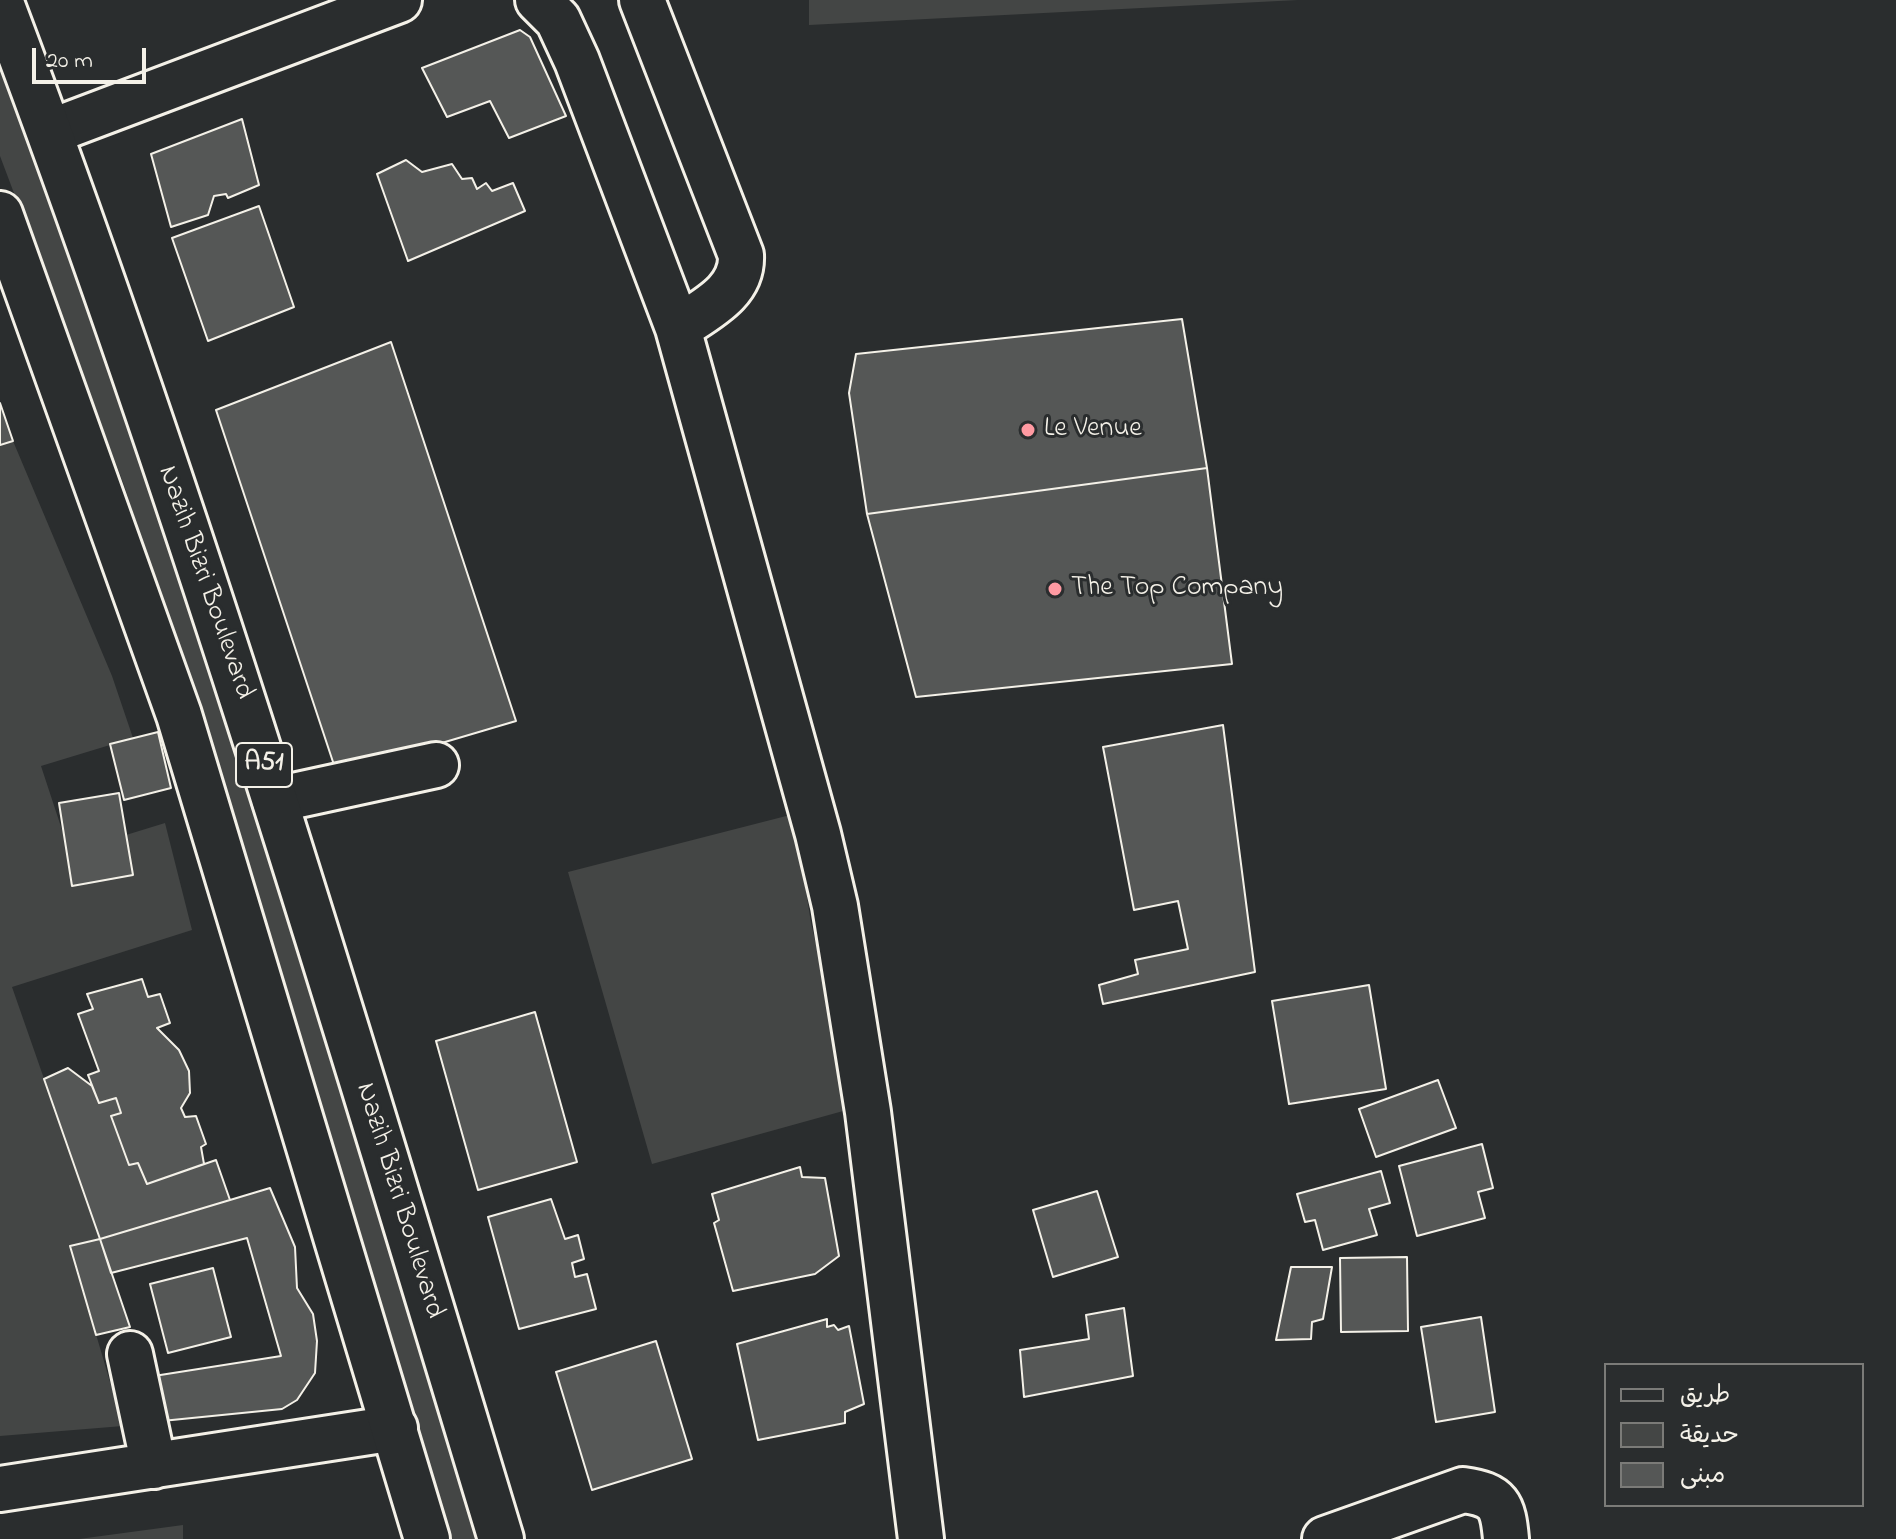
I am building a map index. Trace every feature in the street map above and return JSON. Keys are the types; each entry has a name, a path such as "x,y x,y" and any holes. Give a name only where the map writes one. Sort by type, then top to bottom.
{"main road":[{"name":"Nazih Bizri Boulevard","path":"0,0 50,132 275,800 501,1539"},
{"path":"50,132 399,0"},
{"path":"538,0 558,20 577,61 678,328 751,585 835,906 868,1112 921,1539"},
{"path":"642,0 741,255 742,272 734,286 678,328"},
{"name":"A51","path":"0,214 179,715 427,1539"},
{"path":"275,800 436,765"},
{"path":"130,1354 154,1466"},
{"path":"0,1489 395,1428"},
{"path":"1325,1539 1463,1490 1483,1493 1494,1500 1503,1513 1506,1539"}],"green space":[{"path":"809,0 1298,0 809,25"},
{"path":"0,70 150,477 478,1539 448,1539 258,897 124,485 0,156"},
{"path":"13,441 112,676 133,738 41,766 65,839 72,885 132,875 126,835 165,823 192,930 12,987 100,1239 70,1246 123,1426 0,1436 0,445"},
{"path":"794,814 811,923 854,1108 652,1164 568,872"},
{"path":"183,1525 183,1539 79,1539"}],"building":[{"path":"520,30 530,37 566,116 509,138 490,101 447,117 422,68"},
{"path":"242,119 259,185 228,198 226,194 214,196 208,215 171,227 151,154"},
{"path":"406,160 422,172 452,164 462,179 472,178 477,189 486,183 492,191 513,183 525,211 408,261 377,174"},
{"path":"259,206 294,307 208,341 172,238"},
{"name":"Le Venue","path":"1182,319 1207,468 867,514 849,393 856,354"},
{"path":"391,342 516,721 337,774 216,410"},
{"path":"0,403 13,441 0,445"},
{"name":"The Top Company","path":"1207,468 1232,664 916,697 867,514"},
{"path":"1223,725 1255,972 1103,1004 1099,985 1138,974 1135,960 1188,949 1178,901 1134,910 1103,747"},
{"path":"158,732 171,788 124,800 110,744"},
{"path":"119,793 133,875 72,886 59,803"},
{"path":"142,979 148,997 160,994 170,1023 157,1028 179,1050 189,1071 190,1093 181,1108 185,1117 196,1116 206,1144 201,1147 204,1164 147,1184 138,1163 129,1165 111,1116 121,1113 116,1098 99,1103 88,1075 99,1071 78,1014 93,1009 87,994"},
{"path":"1369,985 1386,1089 1289,1104 1272,1001"},
{"path":"535,1012 577,1162 478,1190 436,1041"},
{"path":"68,1068 92,1086 99,1103 116,1098 121,1113 111,1116 129,1165 138,1163 147,1184 216,1160 230,1200 100,1239 44,1079"},
{"path":"1438,1080 1456,1128 1376,1157 1359,1109"},
{"path":"1482,1144 1493,1188 1478,1192 1485,1218 1417,1236 1399,1166"},
{"path":"800,1167 802,1177 825,1178 839,1256 815,1274 733,1291 714,1223 719,1220 712,1194"},
{"path":"1381,1171 1390,1203 1369,1209 1377,1235 1323,1250 1315,1220 1305,1222 1297,1194"},
{"path":"270,1188 295,1247 297,1288 313,1314 317,1341 315,1373 297,1400 282,1409 162,1421 154,1376 281,1356 247,1238 111,1273 100,1239"},
{"path":"1097,1191 1118,1257 1053,1277 1033,1210"},
{"path":"551,1199 565,1239 578,1235 584,1259 572,1263 575,1277 587,1274 596,1309 519,1329 488,1217"},
{"path":"100,1239 130,1327 96,1335 70,1246"},
{"path":"1407,1257 1408,1331 1341,1332 1340,1258"},
{"path":"1291,1267 1332,1267 1323,1319 1312,1322 1311,1339 1276,1340"},
{"path":"213,1268 231,1337 168,1353 150,1284"},
{"path":"1124,1308 1133,1376 1024,1397 1020,1350 1089,1339 1086,1315"},
{"path":"1481,1317 1495,1412 1436,1422 1421,1327"},
{"path":"827,1319 827,1327 834,1325 838,1330 849,1326 864,1404 845,1412 845,1423 758,1440 737,1344"},
{"path":"656,1341 692,1459 592,1490 556,1372"}],"place":[{"name":"Le Venue","path":"1028,430"},
{"name":"The Top Company","path":"1055,589"}]}
